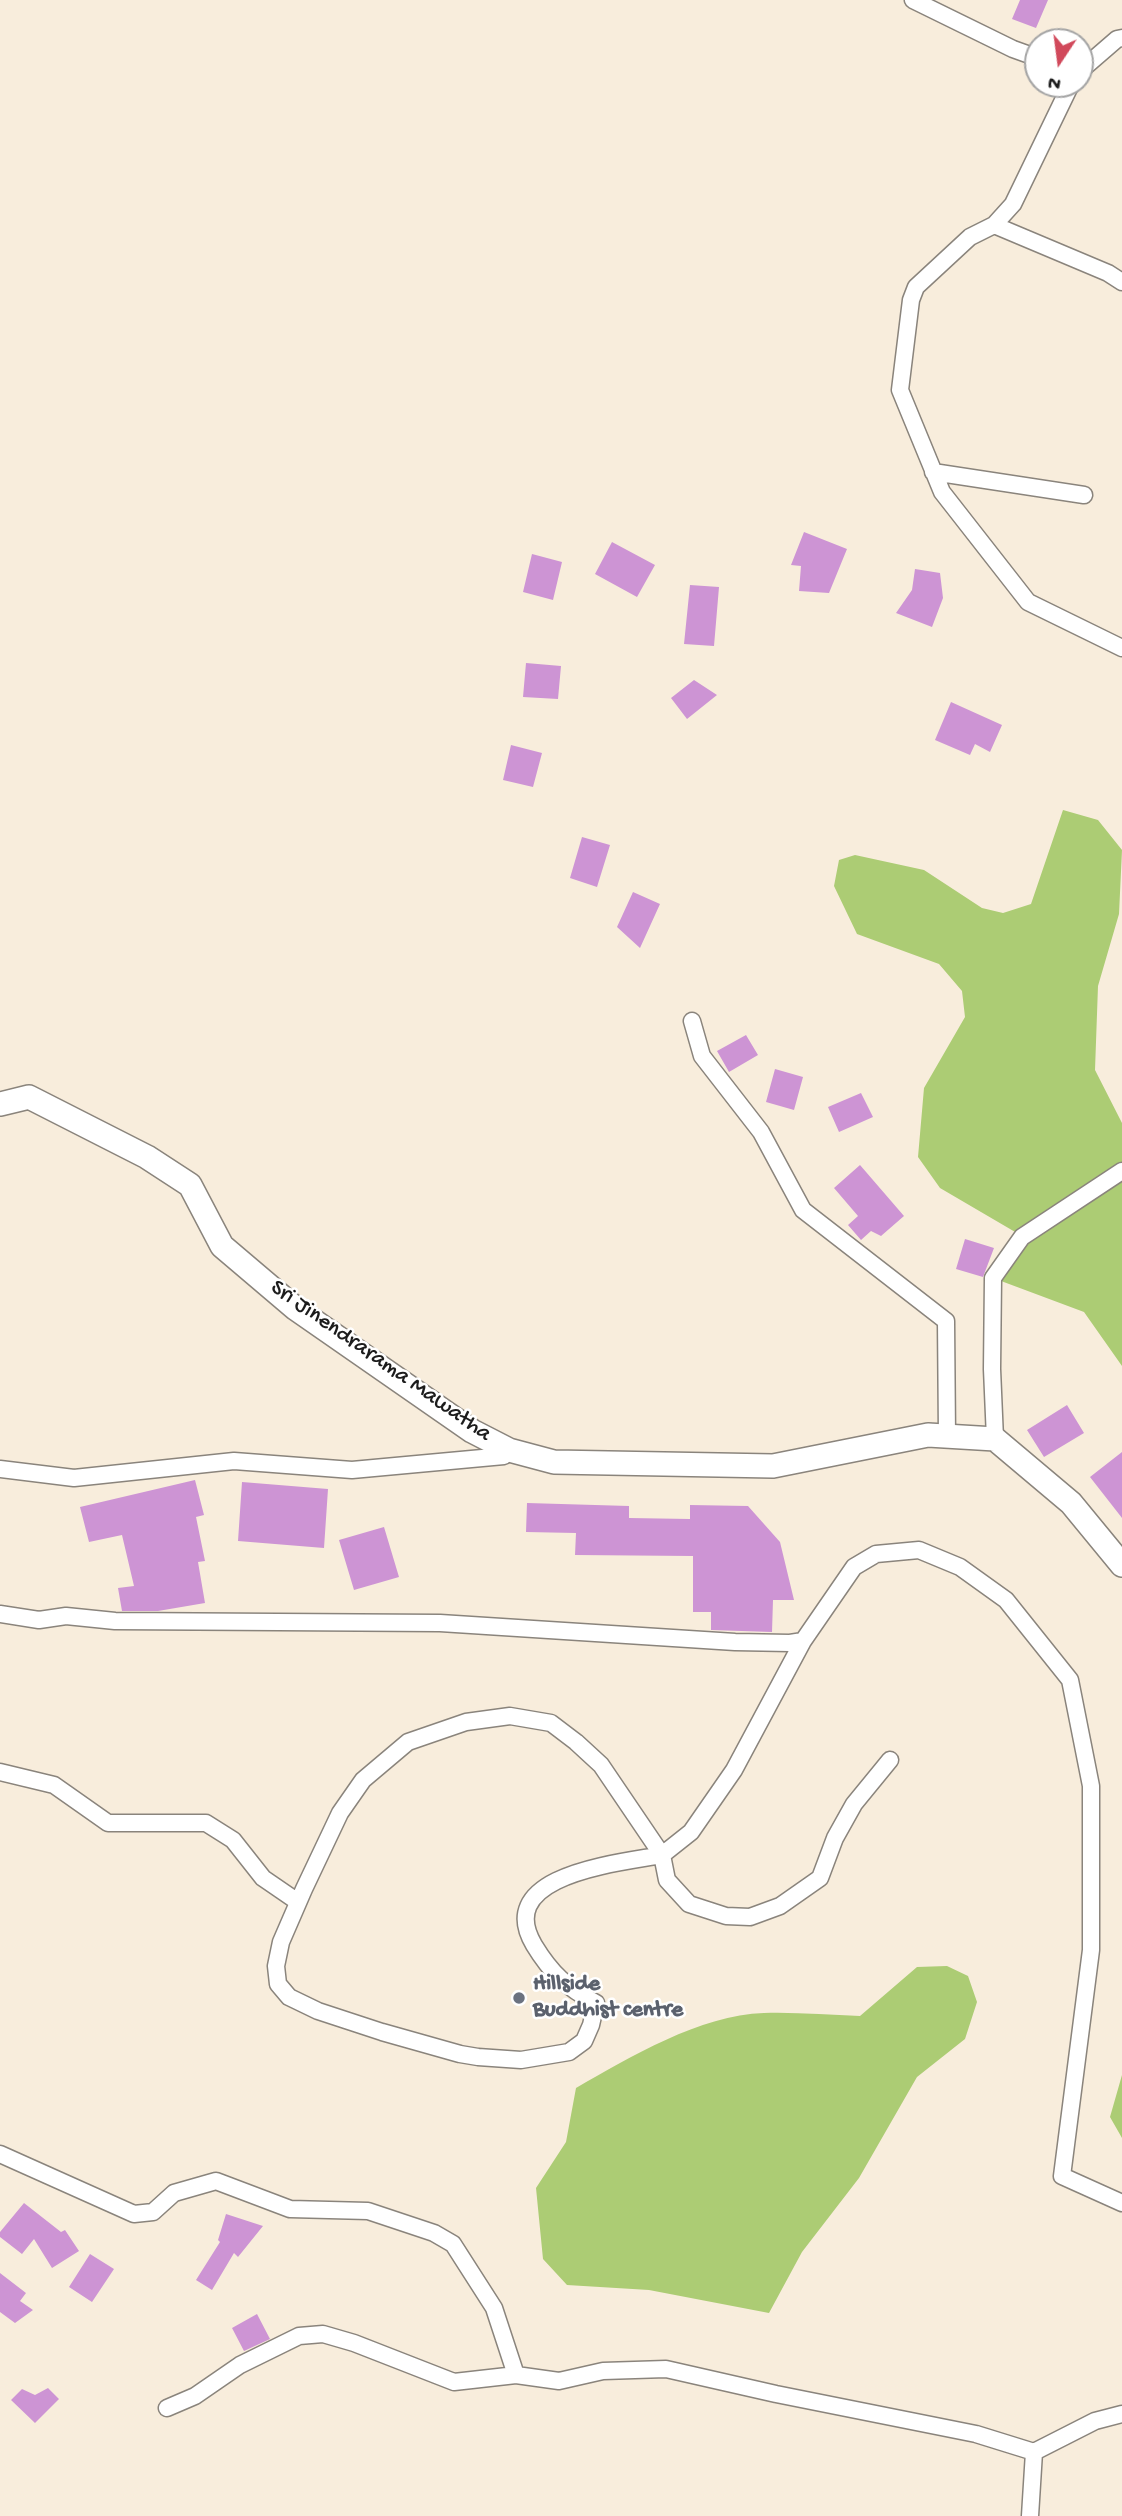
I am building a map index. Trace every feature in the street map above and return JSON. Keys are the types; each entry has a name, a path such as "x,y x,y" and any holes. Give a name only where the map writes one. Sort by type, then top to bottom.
{"main road":[{"name":"Sri Jinendrarama Mawatha","path":"0,1104 29,1097 147,1157 190,1185 222,1246 295,1308 472,1431 509,1450 554,1462 773,1465 928,1436 995,1439"},
{"path":"995,1439 1071,1503 1122,1565"}],"street":[{"path":"913,0 1024,53"},
{"path":"1094,59 1117,39 1122,38"},
{"path":"1065,98 1013,204 994,225 970,237 916,287 911,300 900,390 942,492 1028,601 1122,648"},
{"path":"994,225 1108,273 1122,282"},
{"path":"933,472 1084,495"},
{"path":"692,1021 702,1056 761,1132 803,1210 946,1321 947,1436"},
{"path":"995,1439 992,1369 993,1278 1022,1237 1122,1171"},
{"path":"0,1469 74,1478 234,1461 352,1470 504,1456 509,1450"},
{"path":"890,1760 853,1804 835,1838 820,1878 780,1906 750,1917 726,1916 689,1904 667,1880 662,1855 601,1765 551,1723 510,1716 466,1722 408,1742 363,1780 340,1813 281,1942 276,1966 278,1984 289,1997 318,2011 460,2054 521,2060 569,2052 584,2041 596,2003 577,1993 556,1976 540,1955 529,1936 525,1919 530,1902 544,1887 577,1871 662,1855 691,1832 734,1770 803,1641 854,1567 876,1554 919,1550 960,1567 1006,1600 1070,1680 1091,1786 1091,1950 1062,2176 1122,2203"},
{"path":"0,1614 39,1619 66,1616 115,1621 439,1623 735,1642 803,1641"},
{"path":"0,1772 54,1785 108,1823 206,1823 233,1840 264,1878 298,1902"},
{"path":"0,2154 134,2214 153,2212 174,2193 216,2182 290,2209 368,2211 433,2233 453,2244 494,2308 516,2375"},
{"path":"167,2408 195,2396 240,2365 299,2336 323,2334 454,2382 516,2375 559,2381 603,2371 666,2369 776,2395 976,2434 1034,2452 1095,2421 1122,2414"},
{"path":"1030,2516 1034,2452"}],"green space":[{"path":"1063,810 1098,820 1122,850 1119,914 1098,986 1095,1070 1122,1123 1122,1366 1084,1312 993,1278 1022,1236 940,1188 918,1157 924,1088 965,1017 962,991 939,964 857,934 834,886 839,860 855,855 924,870 982,908 1003,913 1031,904"},
{"path":"947,1966 968,1976 977,2002 965,2039 917,2077 859,2178 802,2252 769,2313 649,2290 567,2285 543,2259 536,2188 566,2142 576,2088 666,2040 715,2021 764,2013 860,2016 917,1967"},
{"path":"1122,2075 1122,2138 1110,2117"}],"building":[{"path":"1020,0 1048,0 1036,28 1012,19"},
{"path":"804,532 847,549 829,593 799,591 801,566 791,565"},
{"path":"612,542 655,565 637,597 595,574"},
{"path":"532,554 562,562 553,600 523,592"},
{"path":"915,569 940,573 943,598 932,627 896,613 912,590"},
{"path":"690,585 719,587 714,646 684,644"},
{"path":"526,663 561,666 558,699 523,697"},
{"path":"694,680 717,695 687,719 671,698"},
{"path":"951,702 1002,725 990,752 975,744 970,755 935,740"},
{"path":"511,745 542,753 533,787 503,780"},
{"path":"582,837 610,845 597,887 570,878"},
{"path":"633,892 660,904 640,948 617,927"},
{"path":"746,1035 758,1055 729,1072 717,1051"},
{"path":"775,1069 803,1077 794,1110 766,1102"},
{"path":"861,1093 873,1117 839,1132 828,1107"},
{"path":"860,1165 904,1216 881,1236 871,1231 861,1240 848,1225 858,1216 834,1188"},
{"path":"965,1239 994,1248 983,1277 956,1269"},
{"path":"1067,1405 1084,1433 1044,1457 1027,1430"},
{"path":"1122,1452 1122,1518 1090,1477"},
{"path":"195,1480 204,1515 196,1517 205,1561 198,1562 205,1603 158,1611 122,1611 118,1588 134,1586 122,1535 89,1542 80,1507"},
{"path":"242,1482 328,1489 324,1548 238,1541"},
{"path":"527,1503 629,1506 629,1518 690,1519 690,1505 748,1506 780,1542 794,1600 773,1600 772,1632 711,1630 711,1612 693,1612 693,1556 575,1555 576,1533 526,1532"},
{"path":"384,1527 399,1577 354,1590 339,1540"},
{"path":"24,2203 61,2232 65,2230 79,2251 52,2268 34,2239 22,2254 0,2237 0,2232"},
{"path":"226,2214 263,2226 238,2257 234,2253 212,2290 196,2280 220,2242 218,2240"},
{"path":"90,2254 114,2269 92,2302 69,2287"},
{"path":"0,2273 26,2293 20,2301 33,2310 15,2323 0,2312"},
{"path":"257,2314 270,2339 244,2351 232,2328"},
{"path":"48,2388 59,2399 35,2423 11,2400 22,2389 35,2395"}],"place":[{"name":"Hillside Buddhist centre","path":"519,1998"}]}
